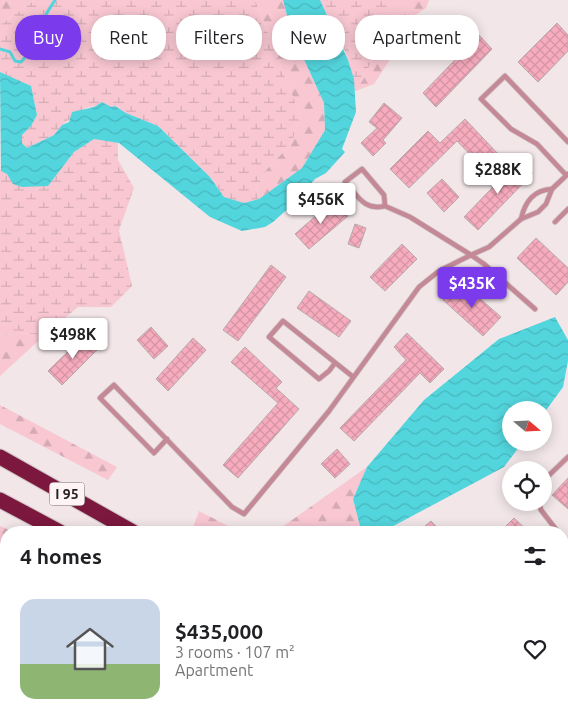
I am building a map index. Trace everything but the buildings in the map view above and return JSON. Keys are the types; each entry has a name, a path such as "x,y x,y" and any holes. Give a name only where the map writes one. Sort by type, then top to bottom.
{"highway":[{"name":"I 95","path":"0,458 122,526"},
{"name":"I 95","path":"0,500 49,526"}],"lane":[{"path":"167,439 154,453 100,398 114,385 167,439 232,507 244,514 329,411 352,376 419,287 439,271 488,247 521,219 538,212 546,204 552,189 567,175 537,144 510,129 481,99 505,76 568,142"},
{"path":"385,206 384,195 362,169 345,182 364,204 374,208 385,206 410,217 471,255 535,309"},
{"path":"521,219 524,207 531,197 542,190 552,189"},
{"path":"555,222 568,209"},
{"path":"335,363 319,379 269,337 283,320 352,376"},
{"path":"552,473 568,458"},
{"path":"543,511 554,526"}],"green space":[{"path":"0,0 35,0 0,25"},
{"path":"35,0 255,0 261,15 176,15 176,60 262,60 262,18 272,43 272,60 278,60 300,115 292,143 266,170 256,189 259,199 244,203 224,197 210,177 158,126 126,113 115,106 111,108 106,104 85,108 62,125 54,135 27,148 22,143 22,135 31,126 37,115 31,87 0,72 0,25"},
{"path":"255,0 283,0 287,15 272,15 272,43 262,15"},
{"path":"320,0 406,0 386,15 355,15 355,60 371,60 364,77 353,92 351,68 345,51 345,15 328,15"},
{"path":"406,0 429,0 426,8 416,15 386,15"},
{"path":"278,60 304,60 324,103 325,130 302,168 259,199 256,189 266,170 292,143 300,115"},
{"path":"371,60 389,60 374,84 353,92 359,85"},
{"path":"94,139 118,142 118,160 134,188 119,230 132,286 111,307 78,307 48,332 0,335 0,169 7,174 48,186 74,152"},
{"path":"48,332 0,376 0,335"},
{"path":"0,405 117,467 108,480 0,424"},
{"path":"367,467 353,499 360,526 283,526"},
{"path":"199,511 228,526 193,526"}],"water":[{"path":"283,0 320,0 327,15 287,15"},
{"path":"345,54 354,79 356,112 342,149 345,152 326,173 315,179 290,207 265,227 242,231 210,217 119,143 94,139 74,152 48,186 22,187 13,184 7,174 1,171 0,72 31,86 37,115 31,126 22,135 22,143 27,148 54,135 62,125 69,122 72,112 94,107 102,102 158,126 210,177 224,197 244,203 259,199 302,168 325,130 324,103 304,60 345,60"},
{"path":"555,317 568,340 568,361 563,387 552,402 502,401 502,451 516,451 508,461 502,461 502,468 393,526 360,526 353,499 367,467 424,400 499,339"}],"waterway":[{"path":"0,49 10,52 15,61 21,62 27,55 24,45 29,41 48,46 53,40 53,31 46,23 45,16 55,0"}]}
